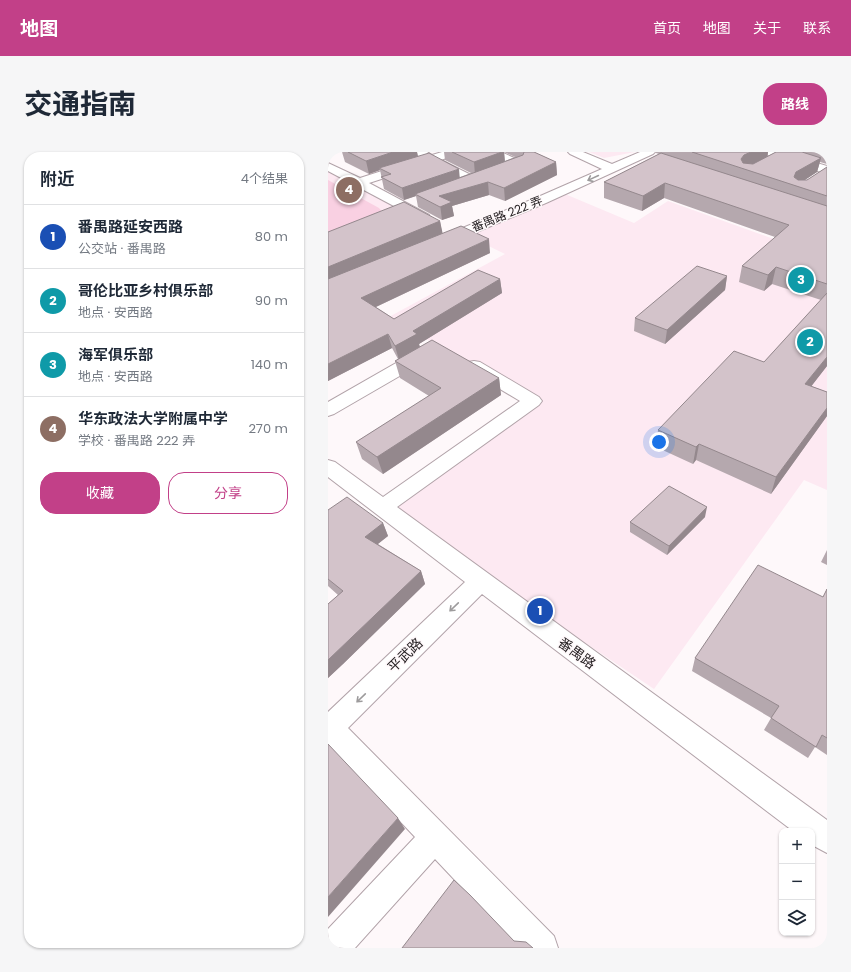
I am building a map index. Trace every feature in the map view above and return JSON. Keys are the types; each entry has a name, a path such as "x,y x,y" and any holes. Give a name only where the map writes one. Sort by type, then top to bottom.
{"street":[{"path":"418,152 474,181"},
{"path":"358,183 453,152"},
{"path":"459,186 519,164 492,152"},
{"path":"574,152 613,168"},
{"path":"783,154 827,172"},
{"path":"767,158 783,154 827,164"},
{"name":"番禺路 222 弄","path":"433,245 542,200 613,168 649,156"},
{"path":"328,162 341,158"},
{"path":"328,166 432,222"},
{"path":"816,180 827,172"},
{"path":"402,207 416,202"},
{"path":"444,229 456,235"},
{"path":"328,410 439,346"},
{"path":"383,508 533,401 459,358"},
{"name":"番禺路","path":"328,467 482,580 532,620 827,838"},
{"name":"平武路","path":"329,729 482,580"},
{"path":"329,729 542,948"},
{"path":"334,948 435,837"}],"shaded area":[{"path":"589,152 635,152 604,158"},
{"path":"328,167 414,213 328,246"},
{"path":"328,180 379,208 383,213 328,241"},
{"path":"565,194 634,223 668,201 827,258 827,490 804,480 654,689 383,507 533,401 439,346 387,318 505,254 466,235"}],"building":[{"path":"348,152 393,152 366,161"},
{"path":"452,152 502,152 474,162"},
{"path":"524,152 534,152 556,162 504,188 488,182 439,196 452,202 440,207 415,194 523,155"},
{"path":"692,152 751,152 744,155 741,159 743,163 753,164 776,152 802,152 821,158 796,172 794,177 798,180 807,180 827,167 827,196"},
{"path":"429,153 459,169 402,188 381,177 391,174 379,168"},
{"path":"661,153 827,206 827,284 776,267 768,275 742,266 789,225 665,183 643,196 604,182"},
{"path":"404,202 440,221 328,267 328,232"},
{"path":"461,226 489,239 361,298 394,319 478,270 500,279 413,331 417,334 395,346 388,334 328,364 328,279"},
{"path":"697,266 727,276 667,330 635,318"},
{"path":"827,293 827,357 805,384 827,392 827,408 776,477 699,444 696,447 658,430 734,351 764,362"},
{"path":"432,340 499,378 377,457 356,442 441,388 395,361"},
{"path":"669,486 707,507 669,546 630,522"},
{"path":"347,497 383,523 365,537 421,571 328,660 328,604 343,591 328,579 328,510"},
{"path":"758,565 823,597 827,589 827,738 822,735 816,747 771,718 779,706 695,658"},
{"path":"328,744 398,818 328,897"},
{"path":"454,880 514,941 526,942 533,948 402,948"}],"place":[{"name":"华东政法大学附属中学","path":"349,190"},
{"name":"海军俱乐部","path":"801,280"},
{"name":"哥伦比亚乡村俱乐部","path":"810,342"},
{"name":"番禺路延安西路","path":"540,611"}]}
